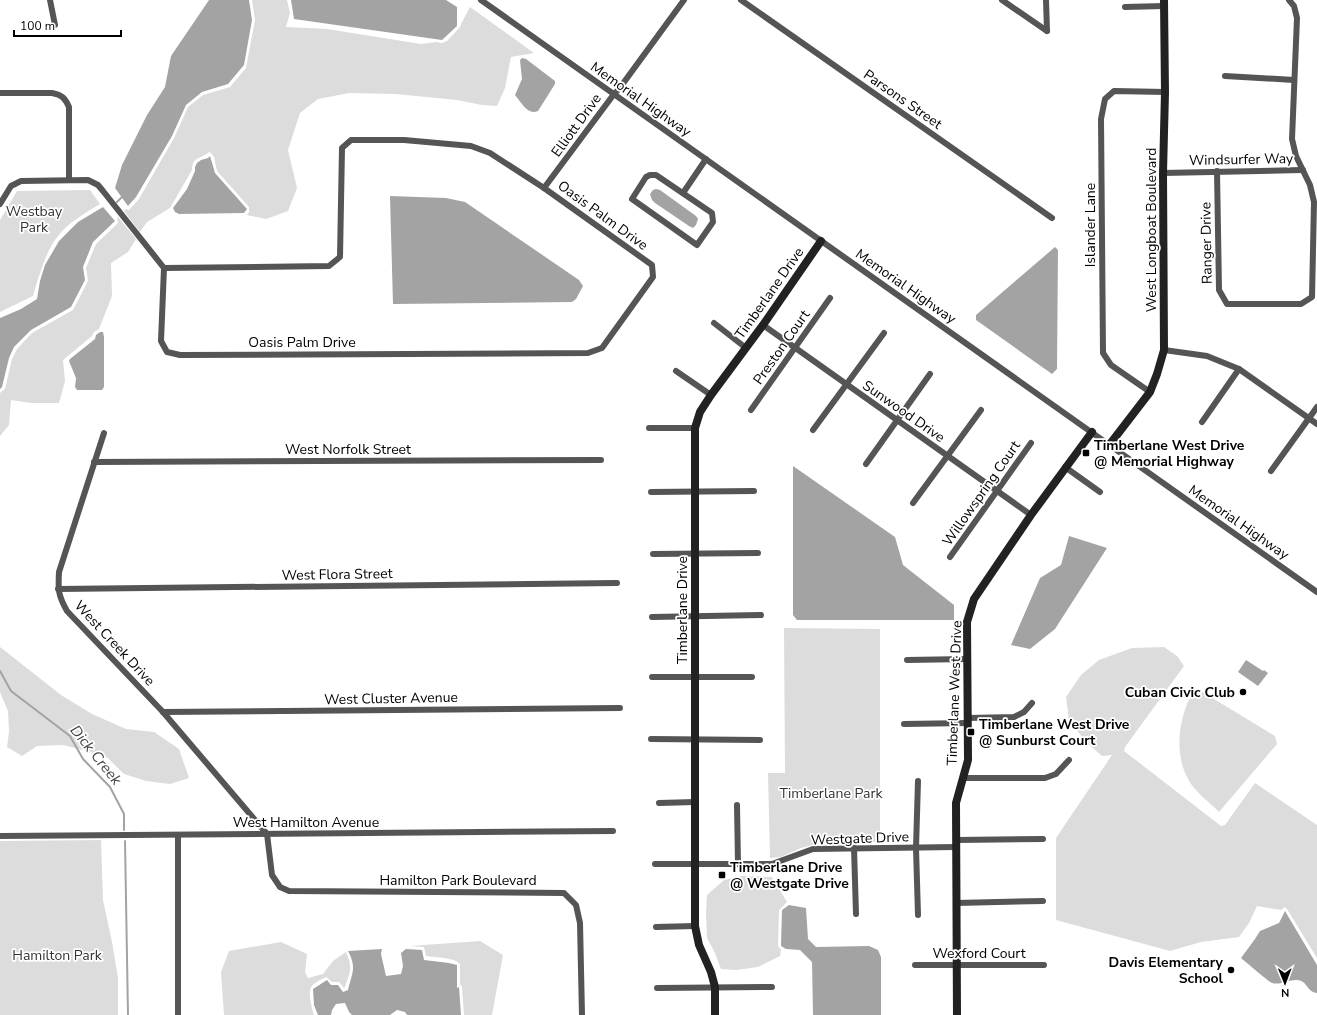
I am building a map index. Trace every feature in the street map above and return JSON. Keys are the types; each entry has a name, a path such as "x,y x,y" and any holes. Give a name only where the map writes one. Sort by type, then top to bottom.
{"street":[{"path":"50,0 55,25"},
{"name":"Memorial Highway","path":"481,0 1317,592"},
{"name":"Elliott Drive","path":"544,188 684,0"},
{"name":"Parsons Street","path":"741,0 1052,218"},
{"path":"1002,0 1047,31 1046,0"},
{"path":"1289,0 1294,6 1297,18 1292,139 1296,156 1303,170"},
{"path":"1125,7 1164,3"},
{"name":"West Longboat Boulevard","path":"1110,444 1150,392 1164,350 1164,3"},
{"path":"1225,76 1294,80"},
{"name":"Islander Lane","path":"1150,392 1111,365 1103,353 1101,119 1105,99 1114,91 1165,92"},
{"path":"0,93 52,93 61,95 66,100 69,108 69,180"},
{"name":"Oasis Palm Drive","path":"352,140 404,140 471,146 490,153 544,188 652,265 653,277 602,348 588,353 180,355 167,352 161,341 164,268 329,266 340,256 342,148 352,140"},
{"path":"683,193 706,159"},
{"name":"Windsurfer Way","path":"1163,173 1303,170 1310,185"},
{"name":"Ranger Drive","path":"1217,171 1219,290 1227,304 1301,304 1312,297 1314,202 1310,185"},
{"path":"650,175 656,175 683,193 712,213 713,222 697,245 632,199 646,177 650,175"},
{"path":"0,204 11,186 21,182 88,180 98,185 164,268"},
{"name":"Timberlane Drive","path":"716,1015 715,987 711,972 699,945 695,926 695,428 700,412 711,395 763,325 821,240"},
{"name":"Preston Court","path":"751,410 830,298"},
{"path":"714,323 746,348"},
{"name":"Sunwood Drive","path":"763,325 1031,516"},
{"path":"813,430 884,333"},
{"path":"1164,350 1207,356 1239,369 1317,424"},
{"path":"1202,422 1239,369"},
{"path":"676,371 711,395"},
{"path":"866,464 930,374"},
{"path":"1271,471 1317,407"},
{"path":"913,504 981,410"},
{"path":"649,428 695,428"},
{"name":"Timberlane West Drive","path":"957,1015 956,803 968,760 967,622 974,598 1065,467 1092,432"},
{"name":"West Creek Drive","path":"104,433 59,572 58,589 61,601 67,611 163,712 267,834"},
{"name":"Willowspring Court","path":"950,557 1031,443"},
{"name":"West Norfolk Street","path":"94,462 601,460"},
{"path":"1065,467 1100,492"},
{"path":"651,492 754,491"},
{"path":"653,554 758,553"},
{"name":"West Flora Street","path":"58,589 617,583"},
{"path":"652,616 761,615"},
{"path":"907,660 967,659"},
{"path":"652,677 752,677"},
{"path":"904,724 1014,717 1024,712 1032,703"},
{"name":"West Cluster Avenue","path":"163,712 620,708"},
{"path":"651,739 760,740"},
{"path":"964,778 1045,778 1056,774 1069,760"},
{"path":"918,781 916,848 918,914"},
{"path":"659,803 695,802"},
{"path":"737,805 738,864"},
{"name":"West Hamilton Avenue","path":"0,836 613,831"},
{"name":"Hamilton Park Boulevard","path":"267,834 272,875 280,886 289,891 564,893 576,905 580,923 582,1015"},
{"path":"178,835 178,1015"},
{"name":"Westgate Drive","path":"655,864 772,864 813,849 916,848 1043,839"},
{"path":"854,848 856,914"},
{"path":"956,903 1042,901"},
{"path":"656,927 695,926"},
{"name":"Wexford Court","path":"915,965 956,966 1044,964"},
{"path":"657,988 772,987"}],"green space":[{"path":"252,0 287,0 290,13 286,27 327,29 421,44 436,42 442,43 447,41 460,27 470,7 534,53 511,57 505,88 497,106 482,105 457,100 396,94 349,93 318,99 300,113 288,150 297,188 288,211 266,219 247,215 249,212 249,207 217,171 214,157 209,152 194,162 192,165 192,170 170,208 147,222 140,232 124,211 126,209 129,210 139,199 174,138 188,107 203,95 230,87 246,68 255,20"},
{"name":"Westbay Park","path":"90,190 100,204 83,214 62,231 50,249 33,296 0,312 0,220 17,191"},
{"path":"118,217 136,239 128,252 111,263 112,296 99,329 63,360 65,381 59,403 31,403 11,400 9,425 0,436 0,393 5,389 12,359 17,349 32,333 73,310 88,281 86,268 96,244 117,224"},
{"name":"Timberlane Park","path":"784,628 880,629 880,842 820,843 801,848 781,857 770,858 768,773 785,773"},
{"path":"0,647 61,695 92,714 126,729 154,732 179,749 189,778 170,784 146,781 124,774 108,758 63,745 37,746 22,756 7,747 9,732 8,711 0,692"},
{"path":"1164,647 1177,656 1184,666 1125,747 1124,751 1221,826 1225,825 1255,783 1317,825 1317,958 1285,907 1281,910 1257,906 1249,923 1239,937 1201,942 1170,951 1056,920 1056,838 1112,755 1102,756 1086,742 1069,720 1066,697 1081,675 1099,660 1132,648"},
{"path":"1196,688 1275,736 1277,744 1219,812 1191,784 1186,775 1180,756 1180,736 1183,716 1188,702"},
{"name":"Hamilton Park","path":"101,840 103,900 118,978 118,1015 0,1015 0,841"},
{"path":"742,876 772,877 787,902 779,910 778,946 781,950 780,956 758,967 736,970 721,969 707,938 707,895 724,880"},
{"path":"480,941 503,955 492,1015 464,1015 462,987 460,984 460,964 454,960 426,956 424,947 410,946"},
{"path":"281,942 307,954 305,972 308,978 323,974 333,961 346,952 350,962 350,970 345,987 344,988 339,982 332,982 326,977 313,985 310,996 314,1015 224,1015 221,972 229,951"}],"shaded area":[{"path":"209,0 249,0 252,20 244,65 228,84 202,92 186,105 172,136 136,197 128,206 115,188 122,165 147,115 165,87 171,56"},
{"path":"291,0 446,0 457,7 457,26 442,40 294,19"},
{"path":"522,58 526,59 555,81 555,84 538,111 531,112 525,108 515,95 522,79 520,60"},
{"path":"210,156 215,173 247,209 244,213 179,214 175,212 173,208 187,189 197,163"},
{"path":"656,189 660,190 696,216 698,219 696,225 693,228 689,226 655,203 650,194"},
{"path":"390,196 446,198 465,202 579,280 583,286 576,299 572,302 393,304"},
{"path":"103,207 115,221 93,242 83,267 85,280 71,307 31,330 14,347 9,358 2,387 0,389 0,318 21,309 37,299 40,281 45,265 59,241 78,222"},
{"path":"1055,247 1058,250 1057,369 1052,374 976,320 976,315"},
{"path":"103,332 104,337 104,387 102,390 77,390 75,387 76,378 69,361 95,339 96,335"},
{"path":"793,466 895,537 903,565 954,605 954,620 797,620 793,615"},
{"path":"1069,536 1107,548 1055,629 1030,649 1011,645 1040,578 1061,565"},
{"path":"1246,660 1268,673 1258,686 1238,672"},
{"path":"789,905 806,908 808,939 816,947 869,946 878,950 881,957 881,1015 813,1015 812,962 800,950 786,949 781,946 782,910"},
{"path":"1285,911 1317,965 1317,993 1309,989 1299,980 1276,984 1272,983 1241,958 1260,931 1279,923"},
{"path":"382,949 381,954 386,976 401,974 403,966 401,953 406,949 422,950 424,960 457,965 457,988 459,987 461,1015 407,1015 405,1012 397,1010 390,1015 352,1015 345,1003 336,1004 331,1015 318,1015 314,1005 313,989 327,980 331,985 338,985 343,992 348,990 353,966 348,951"}],"waterway":[{"name":"Dick Creek","path":"117,202 123,196"},
{"name":"Dick Creek","path":"0,671 11,691 70,736 83,759 110,787 124,814 124,830"},
{"name":"Dick Creek","path":"125,841 128,1015"}],"place":[{"name":"Timberlane West Drive @ Memorial Highway","path":"1086,453"},
{"name":"Cuban Civic Club","path":"1243,692"},
{"name":"Timberlane West Drive @ Sunburst Court","path":"971,732"},
{"name":"Timberlane Drive @ Westgate Drive","path":"722,875"},
{"name":"Davis Elementary School","path":"1231,970"}]}
